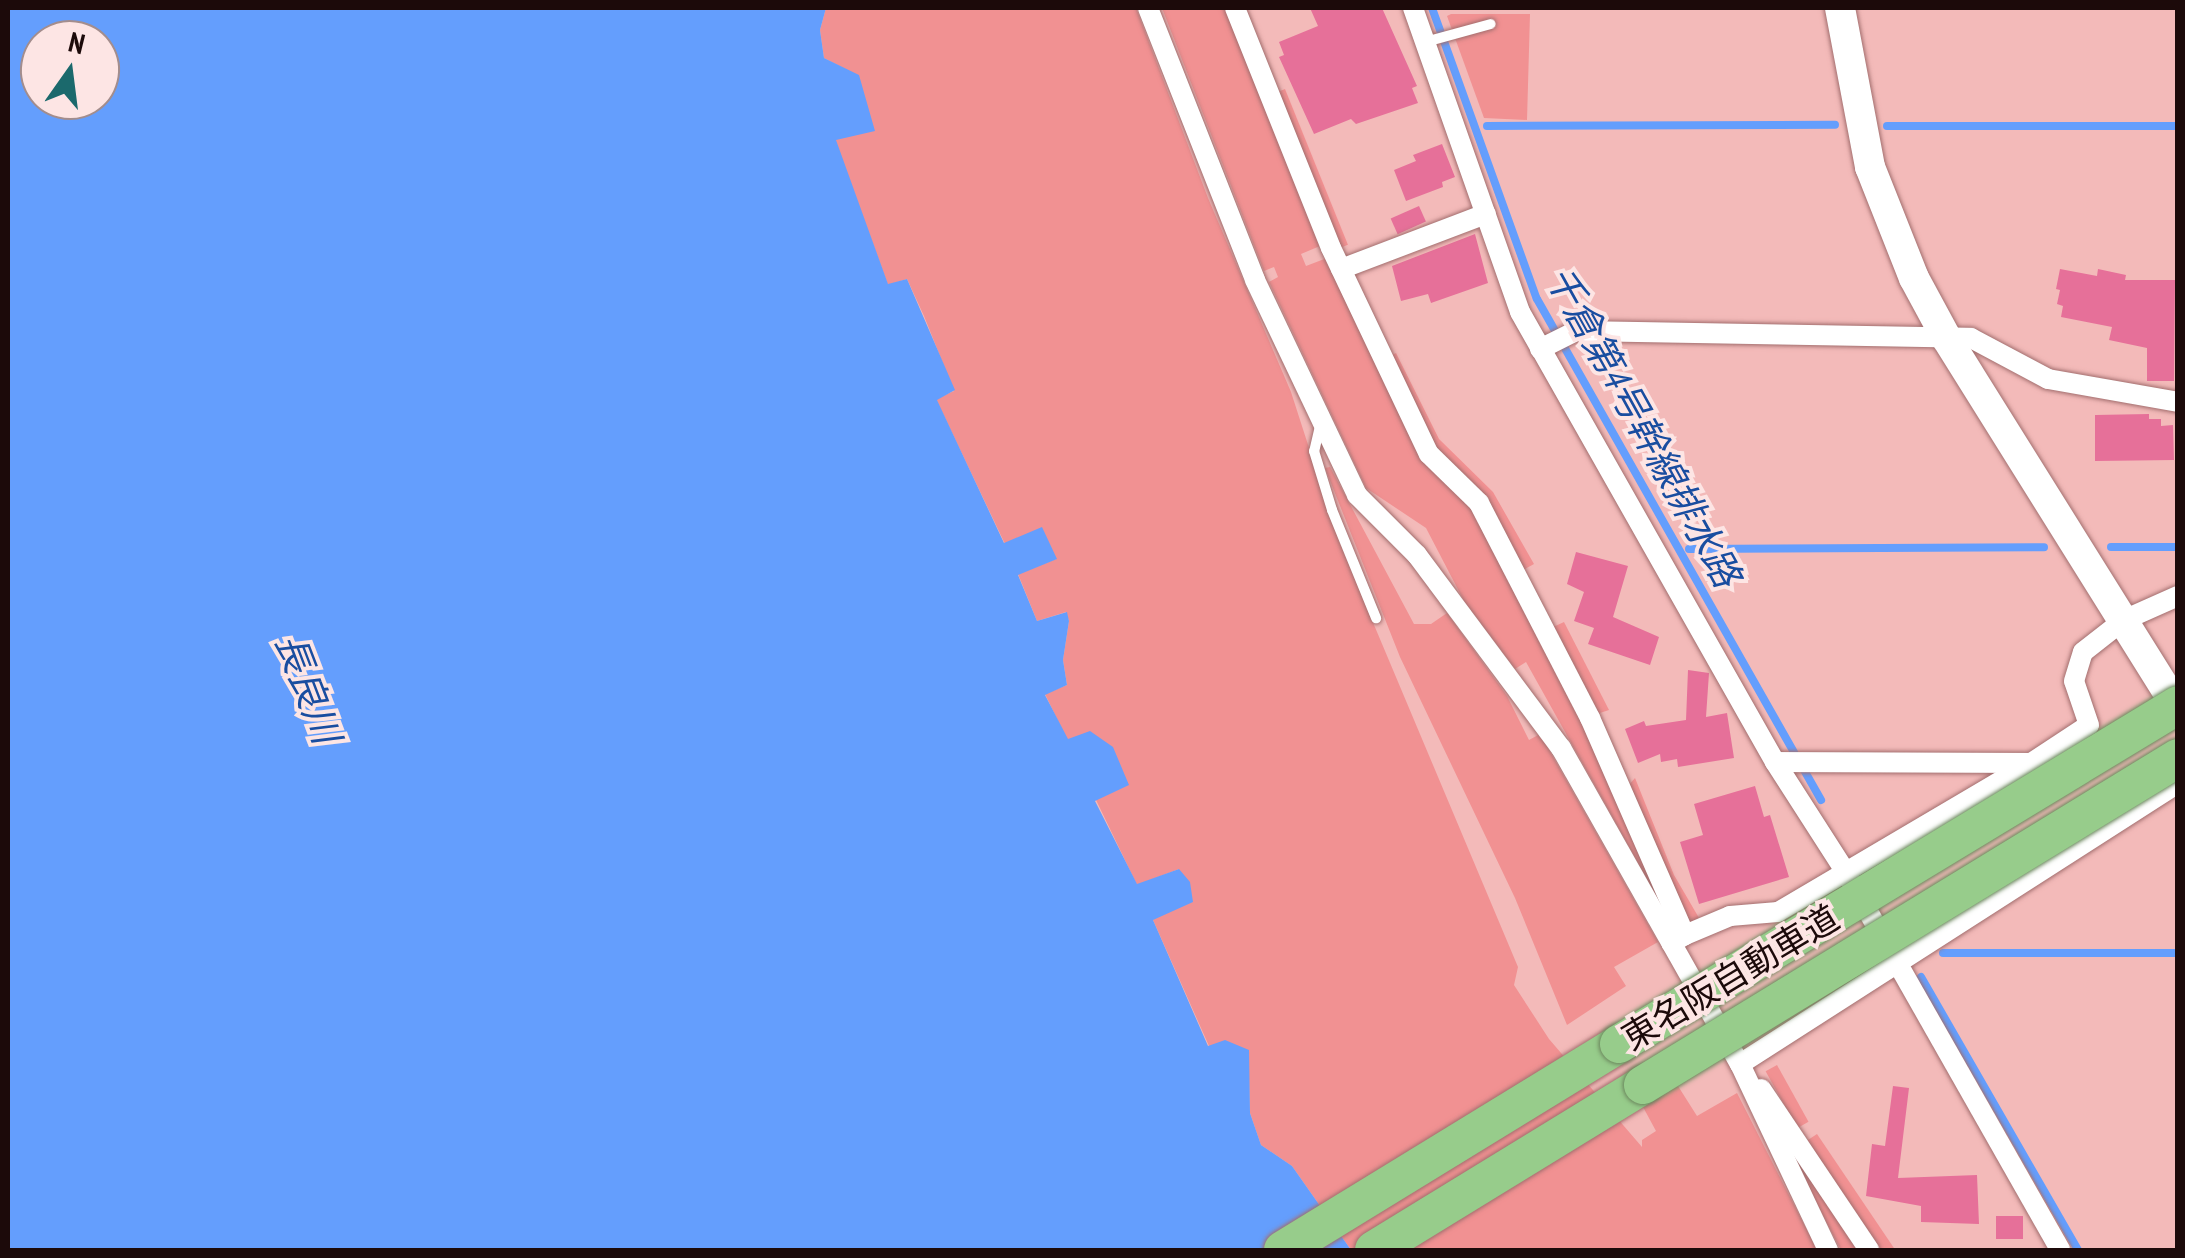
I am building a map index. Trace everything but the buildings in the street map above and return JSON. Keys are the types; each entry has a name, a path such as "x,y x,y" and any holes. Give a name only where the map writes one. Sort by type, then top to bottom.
{"highway":[{"name":"東名阪自動車道","path":"1284,1250 2178,707"},
{"name":"東名阪自動車道","path":"1374,1250 2178,758"}],"street":[{"path":"1148,8 1255,280 1357,495 1417,555 1561,748 1678,939"},
{"path":"1236,8 1341,270 1429,454 1479,503 1590,718 1678,939 1828,1250"},
{"path":"1414,8 1430,40 1520,312 1553,342 1782,762 2060,1250"},
{"path":"1840,8 1870,167 1887,219 1947,339 2178,707"},
{"path":"1341,270 1486,214"},
{"path":"1553,342 1576,331 1971,338 2048,378 2178,402"},
{"path":"1740,1064 2178,782 2089,725 2074,682 2082,652 2124,620 2178,596"},
{"path":"1678,939 1730,916 1778,912 2089,725"},
{"path":"1782,762 2030,763"},
{"path":"1740,1064 1776,1107 1869,1250"}],"lane":[{"path":"1430,40 1492,24"},
{"path":"1321,420 1314,450 1332,510 1376,618"}],"shaded area":[{"path":"826,8 1136,8 1208,198 1291,392 1340,544 1518,967 1514,985 1549,1039 1642,1147 1642,1140 1656,1131 1643,1107 1678,1086 1697,1116 1737,1093 1817,1250 1351,1250 1292,1166 1261,1145 1250,1113 1249,1078 1209,1046 1153,920 1179,869 1137,885 1045,694 1067,685 1063,660 1069,621 1066,612 1037,621 1018,574 1056,559 1005,544 936,399 954,391 924,316 907,279 888,285 835,140 859,76 824,58 820,30"},
{"path":"1162,8 1226,8 1320,246 1301,254 1306,266 1327,258 1421,457 1474,507 1583,716 1665,911 1526,662 1515,669 1464,601 1426,528 1366,488 1269,282 1278,277 1274,267 1264,271"},
{"path":"1530,14 1527,120 1484,118 1447,16"},
{"path":"1285,89 1348,245 1337,249 1274,93"},
{"path":"1396,353 1439,439 1493,492 1534,564 1521,571 1434,450 1390,356"},
{"path":"1330,467 1414,624 1431,624 1447,613 1507,696 1529,740 1540,734 1658,942 1614,967 1626,986 1567,1025 1515,898 1400,657 1325,468"},
{"path":"1564,622 1609,710 1597,714 1551,628"},
{"path":"1635,778 1674,875 1699,918 1689,926 1627,787"},
{"path":"1777,1065 1809,1122 1797,1128 1766,1071"},
{"path":"1770,1114 1860,1250 1841,1250"},
{"path":"1817,1134 1895,1250 1878,1250 1805,1142"}],"water":[{"name":"長良川","path":"8,8 826,8 820,30 824,58 859,75 875,131 836,140 888,284 907,279 955,390 937,400 1004,543 1042,527 1057,559 1018,575 1037,621 1067,612 1063,660 1067,685 1045,695 1068,739 1090,731 1113,747 1129,785 1095,801 1137,884 1179,869 1190,882 1193,902 1153,920 1208,1046 1225,1040 1249,1050 1250,1113 1261,1145 1292,1166 1351,1250 8,1250"}],"waterway":[{"name":"千倉第4号幹線排水路","path":"1432,8 1537,299 1821,800"},
{"path":"1487,126 1835,125"},
{"path":"1887,126 2178,126"},
{"path":"1689,549 2044,547"},
{"path":"2111,547 2178,547"},
{"name":"千倉第4号幹線排水路","path":"1943,953 2178,953"},
{"path":"1921,977 2078,1250"}]}
